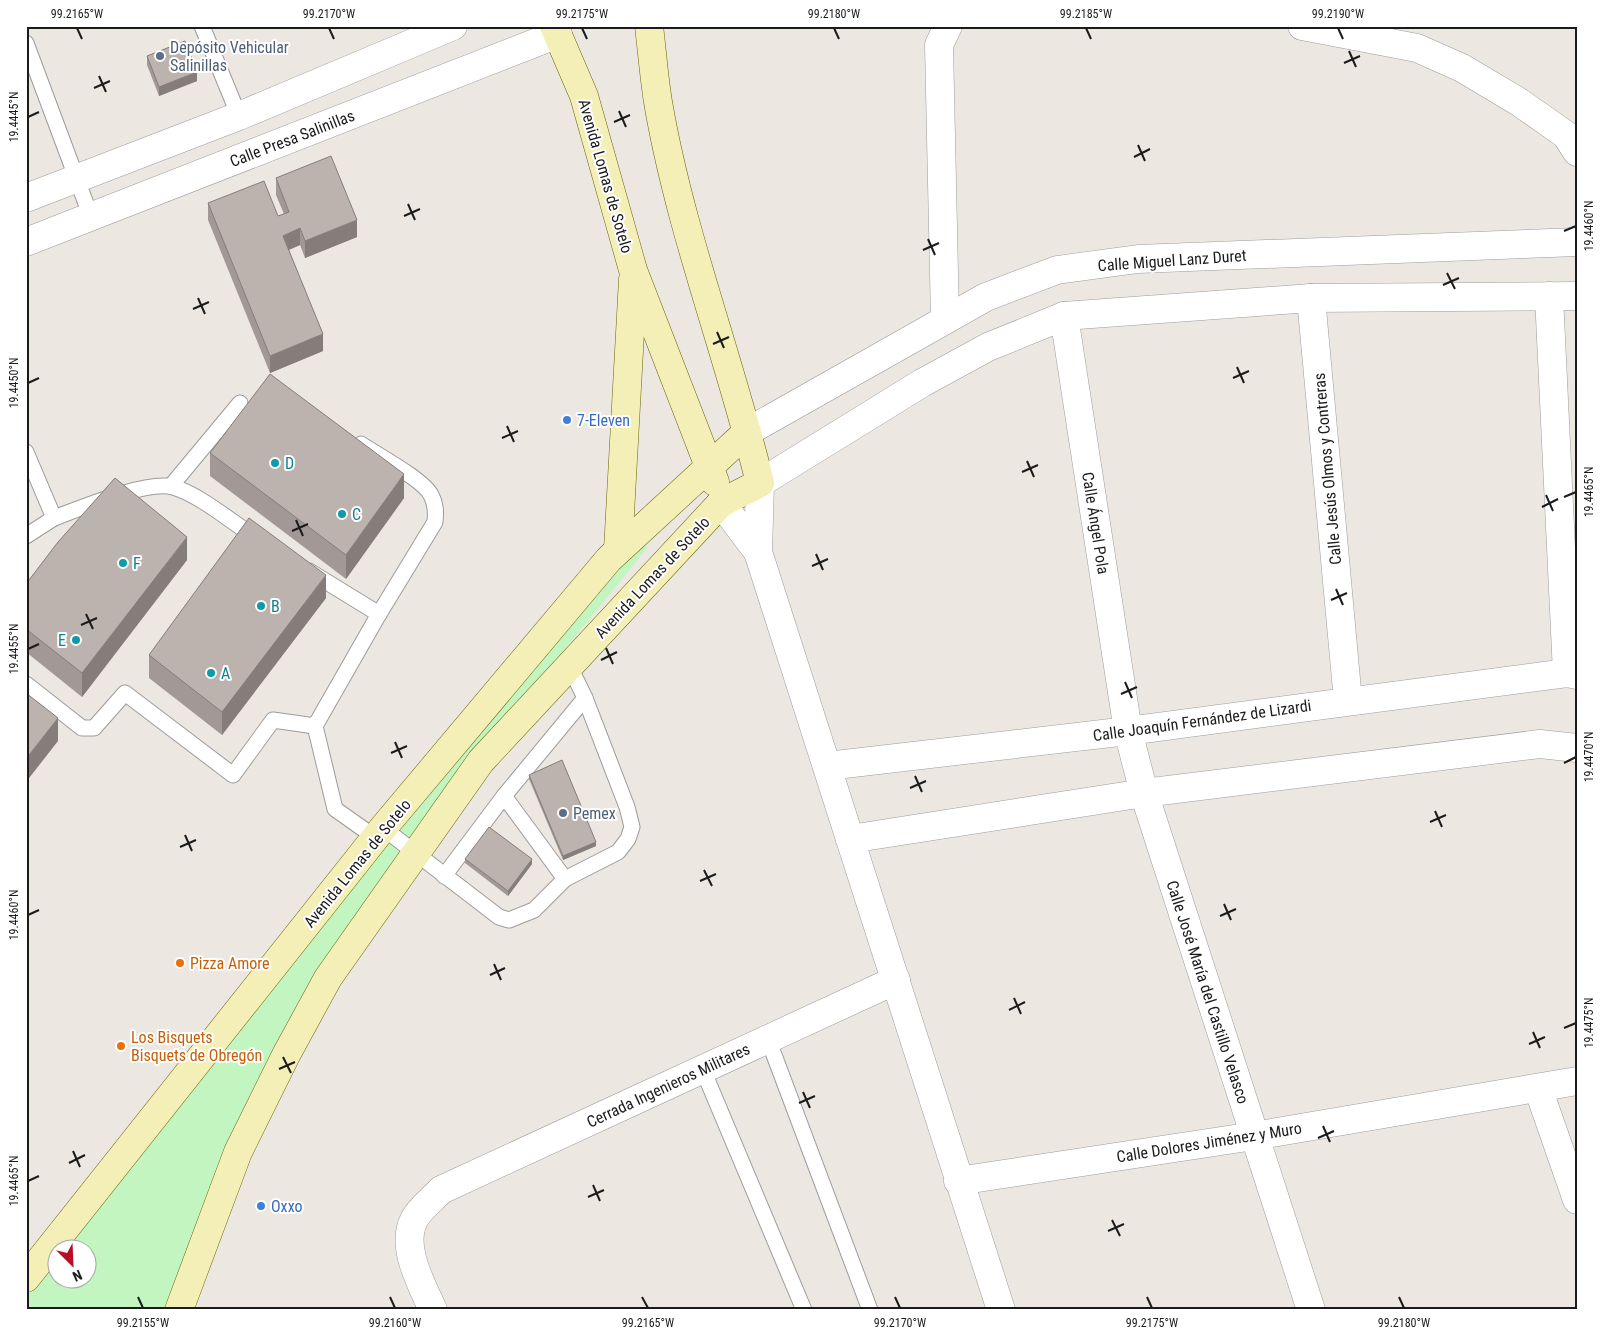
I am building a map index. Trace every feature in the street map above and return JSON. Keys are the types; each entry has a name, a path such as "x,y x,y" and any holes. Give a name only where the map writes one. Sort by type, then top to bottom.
{"main road":[{"path":"649,26 658,102 674,175 760,482"},
{"name":"Avenida Lomas de Sotelo","path":"556,30 584,96 633,270 710,467 721,503"},
{"path":"618,550 633,270"},
{"name":"Avenida Lomas de Sotelo","path":"26,1278 380,833 618,550 747,432"},
{"name":"Avenida Lomas de Sotelo","path":"178,1310 238,1152 286,1055 328,978 418,853 481,761 721,503 760,482"}],"street":[{"path":"26,198 239,116 453,26"},
{"path":"945,319 939,46 948,26"},
{"path":"1302,26 1418,48 1462,68 1519,102 1566,135 1577,152"},
{"name":"Calle Presa Salinillas","path":"26,242 556,30"},
{"name":"Calle Miguel Lanz Duret","path":"747,432 945,319 986,298 1057,270 1138,259 1577,242"},
{"path":"1549,296 1572,674"},
{"path":"758,552 760,482 922,383 988,347 1064,316 1311,298 1577,296"},
{"name":"Calle Jesús Olmos y Contreras","path":"1311,298 1348,701"},
{"name":"Calle Ángel Pola","path":"1064,316 1128,731"},
{"path":"721,503 758,552 828,766 958,1181 1001,1310"},
{"name":"Calle Joaquín Fernández de Lizardi","path":"828,766 1128,731 1348,701 1572,674"},
{"name":"Calle José María del Castillo Velasco","path":"1128,731 1144,793 1311,1310"},
{"path":"850,839 1144,793 1540,744 1577,748"},
{"name":"Cerrada Ingenieros Militares","path":"433,1310 417,1273 410,1247 414,1220 441,1190 896,980"},
{"name":"Calle Dolores Jiménez y Muro","path":"958,1181 1254,1136 1577,1081"},
{"path":"1538,1088 1577,1200"}],"lane":[{"path":"202,26 239,116"},
{"path":"26,43 92,217"},
{"path":"171,486 240,403"},
{"path":"349,436 416,480 431,493 436,508 435,522 379,614 315,726 335,809 418,853 444,876 499,917 509,920 534,910 565,879 618,852 628,839 632,827 627,807 585,698 569,665"},
{"path":"26,452 54,518"},
{"path":"26,536 54,518 133,491 171,486 187,492 270,547"},
{"path":"295,562 379,614"},
{"path":"26,684 82,728 94,728 125,693 232,775 273,720 315,726"},
{"path":"444,876 504,796 585,698"},
{"path":"504,796 565,879"},
{"path":"768,1039 870,1310"},
{"path":"703,1070 804,1310"}],"green space":[{"path":"635,544 648,547 457,782 221,1167 163,1310 26,1310 26,1294 48,1266 48,1288 98,1288 98,1238 70,1238 456,753"}],"building":[{"path":"185,41 197,72 159,87 147,56"},
{"path":"331,156 357,220 305,241 300,228 283,236 323,334 270,356 208,203 264,181 278,216 289,212 276,178"},
{"path":"270,374 404,474 346,555 210,453"},
{"path":"115,478 187,537 82,673 26,629 26,584 58,542"},
{"path":"249,518 326,575 222,712 149,655"},
{"path":"26,693 58,718 26,759"},
{"name":"Pemex","path":"562,760 596,842 563,856 529,775"},
{"path":"489,827 532,859 508,891 465,859"}],"place":[{"name":"Depósito Vehicular Salinillas","path":"160,56"},
{"name":"7-Eleven","path":"567,420"},
{"name":"D","path":"275,463"},
{"name":"C","path":"342,514"},
{"name":"F","path":"123,563"},
{"name":"B","path":"261,606"},
{"name":"E","path":"76,640"},
{"name":"A","path":"211,673"},
{"name":"Pemex","path":"563,813"},
{"name":"Pizza Amore","path":"180,963"},
{"name":"Los Bisquets Bisquets de Obregón","path":"121,1046"},
{"name":"Oxxo","path":"261,1206"}]}
